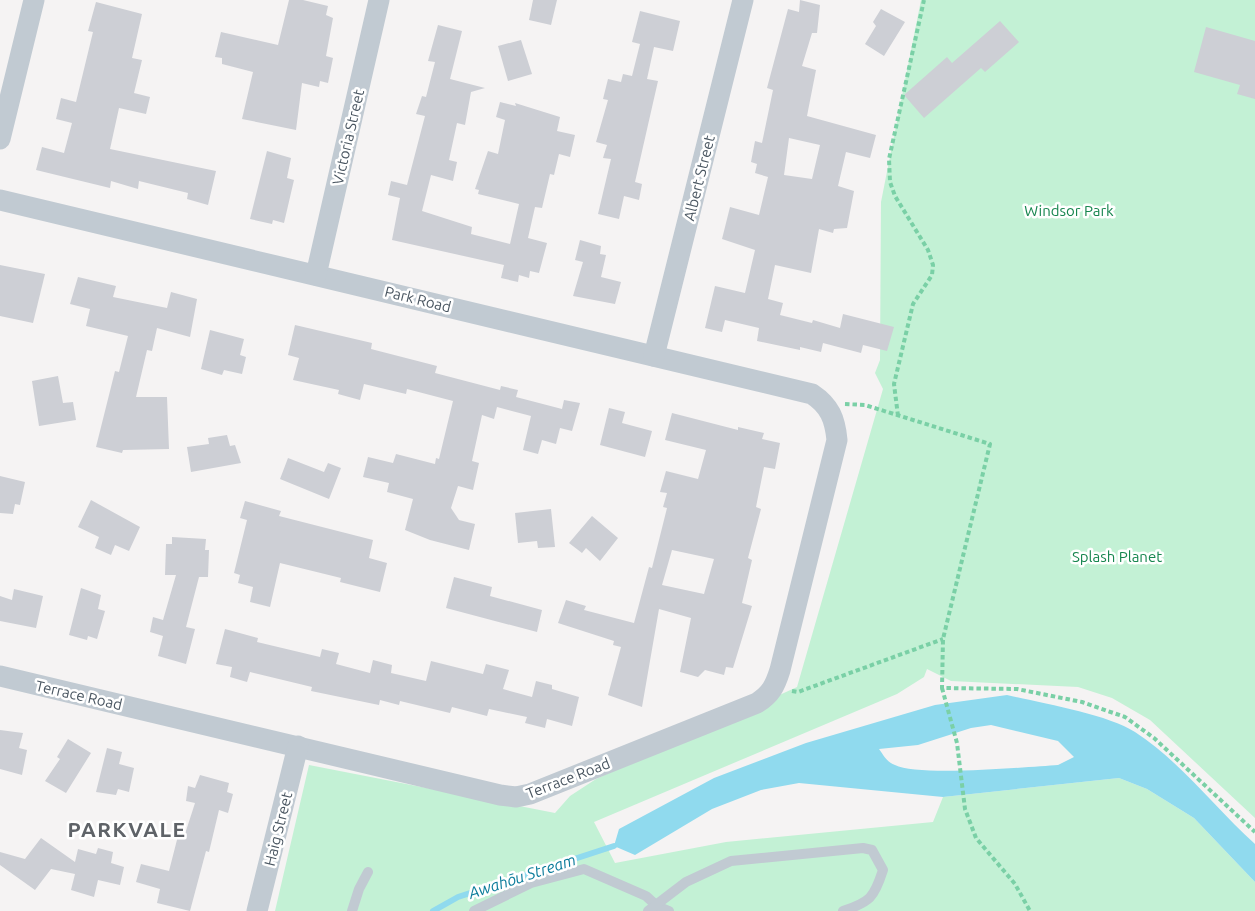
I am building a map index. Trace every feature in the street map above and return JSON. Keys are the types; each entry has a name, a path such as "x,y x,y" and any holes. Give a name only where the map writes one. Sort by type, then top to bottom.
{"street":[{"path":"0,139 34,0"},
{"name":"Victoria Street","path":"316,275 379,0"},
{"name":"Albert Street","path":"654,356 743,0"},
{"name":"Park Road","path":"0,200 812,394 831,411"},
{"path":"774,688 837,440 836,423 831,411"},
{"name":"Terrace Road","path":"0,676 516,797 530,794 757,703 774,688"},
{"name":"Haig Street","path":"257,911 298,746"}],"lane":[{"path":"652,908 686,882 731,861 863,848 872,850 883,870 873,897 868,907 843,911"},
{"path":"474,911 531,883 584,869 646,896 652,908"},
{"path":"352,911 358,889 368,872"},
{"path":"652,908 669,911"}],"path":[{"path":"898,416 894,384 914,304 932,275 933,265 928,250 895,196 890,182 888,159 924,0"},
{"path":"831,411 855,403 990,444 943,639 942,688 957,743 965,809 976,838 1015,884 1030,911"},
{"path":"774,688 798,692 943,639"},
{"path":"942,688 1017,689 1082,702 1125,717 1154,738 1255,832"}],"green space":[{"path":"921,0 1255,0 1255,818 1150,720 1112,698 1078,687 951,681 927,669 924,677 897,694 594,822 615,863 726,842 933,822 943,797 1119,778 1147,789 1194,818 1255,882 1255,911 275,911 309,765 555,813 570,796 596,779 797,687 883,389 875,373 880,360 881,202"}],"water":[{"path":"1007,695 1091,714 1135,732 1182,771 1255,844 1255,882 1194,818 1147,789 1119,778 943,797 799,783 761,790 712,809 635,855 614,846 619,829 714,778 806,743 935,705","holes":["991,725 1058,741 1074,757 1058,765 974,770 907,769 890,762 879,749 918,745 971,728"]}],"building":[{"path":"289,0 303,0 328,6 326,15 333,18 326,56 333,58 328,83 320,81 319,87 302,83 296,130 242,119 253,72 222,64 222,58 215,57 221,32 278,45"},
{"path":"533,0 557,0 551,25 529,20"},
{"path":"800,0 820,5 817,33 812,33 802,66 816,70 807,116 876,135 870,158 846,152 838,186 854,191 847,228 834,229 833,233 819,229 811,273 775,265 768,299 783,303 780,315 812,323 813,320 840,328 843,314 894,327 887,351 863,345 861,353 823,343 821,352 800,347 800,350 757,341 759,328 725,320 722,332 705,328 715,286 745,293 755,250 722,239 730,207 759,215 768,177 755,173 757,164 751,162 755,141 762,143 773,90 767,88 788,9 799,12","holes":["789,138 820,145 812,179 784,175"]},
{"path":"96,2 142,14 132,58 142,60 134,93 150,97 146,114 119,108 110,149 216,171 208,205 187,199 188,193 139,181 138,189 111,181 110,188 36,170 42,147 64,153 72,123 56,119 61,98 76,102 93,32 88,31"},
{"path":"881,9 905,22 884,56 865,44 876,26 873,22"},
{"path":"640,11 680,21 673,51 654,47 647,79 658,81 635,182 642,184 639,200 624,196 619,219 598,214 611,159 603,158 607,145 596,142 608,100 603,99 608,79 621,82 623,74 632,76 640,44 632,42"},
{"path":"1000,21 1019,42 985,72 981,68 924,118 904,95 947,57 952,63"},
{"path":"438,25 462,31 450,79 485,88 471,92 465,125 457,123 449,160 457,162 453,181 431,175 422,211 472,227 471,234 510,244 519,204 478,194 479,190 475,189 488,151 498,154 505,120 496,117 500,102 516,106 515,103 560,117 557,131 575,135 570,157 559,154 554,175 550,174 542,208 535,207 528,238 547,243 539,273 530,271 529,278 519,275 518,282 501,278 504,265 392,240 400,198 388,195 391,181 407,185 425,116 416,114 422,96 426,97 435,62 428,61"},
{"path":"1206,27 1255,41 1255,99 1237,94 1240,85 1194,72"},
{"path":"521,40 532,74 508,81 498,46"},
{"path":"267,151 291,158 287,178 294,180 284,223 273,220 272,224 250,219"},
{"path":"580,240 601,246 600,254 606,255 601,277 621,282 615,304 573,296 583,262 575,260"},
{"path":"0,265 45,274 33,323 0,316"},
{"path":"78,277 116,286 113,297 167,308 171,292 197,299 190,337 157,328 152,351 147,350 136,397 167,397 169,449 123,450 122,453 96,447 115,371 119,372 128,336 86,326 90,309 70,304"},
{"path":"295,325 372,343 371,349 437,366 435,373 500,390 501,386 518,390 516,397 562,409 564,400 580,403 572,431 560,428 556,444 542,440 538,454 523,450 531,416 497,407 494,419 482,415 472,461 479,463 473,490 458,486 451,508 459,520 475,524 469,550 430,540 405,530 413,499 387,492 389,483 363,477 368,457 393,463 396,454 435,464 436,458 439,459 453,401 407,389 406,394 364,384 360,400 338,394 339,390 293,380 299,358 288,355"},
{"path":"210,330 244,339 240,355 246,357 242,374 224,370 222,375 201,369"},
{"path":"58,376 63,403 73,402 76,420 39,426 32,381"},
{"path":"609,408 625,412 622,423 652,431 645,457 600,445"},
{"path":"672,413 738,430 738,427 764,433 762,439 780,443 775,469 764,467 756,507 761,509 748,558 752,560 742,603 752,606 733,668 726,667 724,675 705,670 698,677 680,672 691,618 659,609 642,707 608,695 621,647 613,645 614,641 558,623 566,600 586,606 584,610 634,623 649,567 652,568 667,508 663,507 667,493 660,492 666,471 698,479 706,450 665,440","holes":["672,550 714,559 704,594 662,585"]},
{"path":"227,435 230,446 235,445 241,463 191,472 187,447 209,444 208,438"},
{"path":"288,458 324,472 328,463 341,468 329,499 280,479"},
{"path":"0,476 25,482 20,505 15,504 13,514 0,513"},
{"path":"91,500 140,527 129,551 115,545 111,555 95,548 99,537 78,527"},
{"path":"245,501 281,511 279,516 373,540 369,558 387,563 380,592 340,582 341,578 280,563 270,607 250,602 253,587 238,583 240,575 234,573 247,520 240,518"},
{"path":"551,509 555,547 538,548 537,541 518,543 515,513"},
{"path":"592,516 618,538 600,561 586,548 582,553 569,543"},
{"path":"172,537 206,539 205,550 209,550 208,577 199,577 186,627 195,629 186,664 158,656 163,636 150,632 153,617 163,620 176,575 165,575 166,544 172,544"},
{"path":"454,577 492,587 490,596 542,610 537,632 446,608"},
{"path":"81,588 101,595 98,609 105,611 97,639 88,636 87,640 69,635"},
{"path":"14,589 43,596 36,628 0,621 0,596 12,600"},
{"path":"225,629 258,638 257,642 320,657 322,649 339,653 336,664 370,673 373,660 392,665 391,673 426,681 431,661 483,674 486,664 509,670 503,689 532,697 536,681 552,685 552,689 579,697 572,726 547,719 545,728 525,723 527,717 489,709 487,716 452,707 450,713 400,701 399,705 380,700 379,705 311,691 312,687 250,672 247,682 230,677 232,667 216,664"},
{"path":"0,730 23,733 19,748 27,750 22,775 0,769"},
{"path":"68,739 91,753 66,793 45,781 60,759 57,757"},
{"path":"107,748 122,752 119,764 134,768 129,792 118,789 116,795 96,792"},
{"path":"200,775 229,783 227,792 233,794 228,813 219,810 209,852 206,851 190,911 157,903 160,889 136,882 141,864 169,871 179,832 185,834 195,803 186,801 188,786 195,788"},
{"path":"41,838 75,862 78,849 96,854 98,848 113,852 111,863 124,867 120,885 98,880 94,897 71,890 75,874 51,869 35,890 0,865 0,852 25,859"}],"waterway":[{"name":"Awahōu Stream","path":"433,911 458,897 614,846"}],"district":[{"name":"PARKVALE","path":"127,829"}],"park label":[{"name":"Windsor Park","path":"1069,210"},
{"name":"Splash Planet","path":"1117,556"}]}
